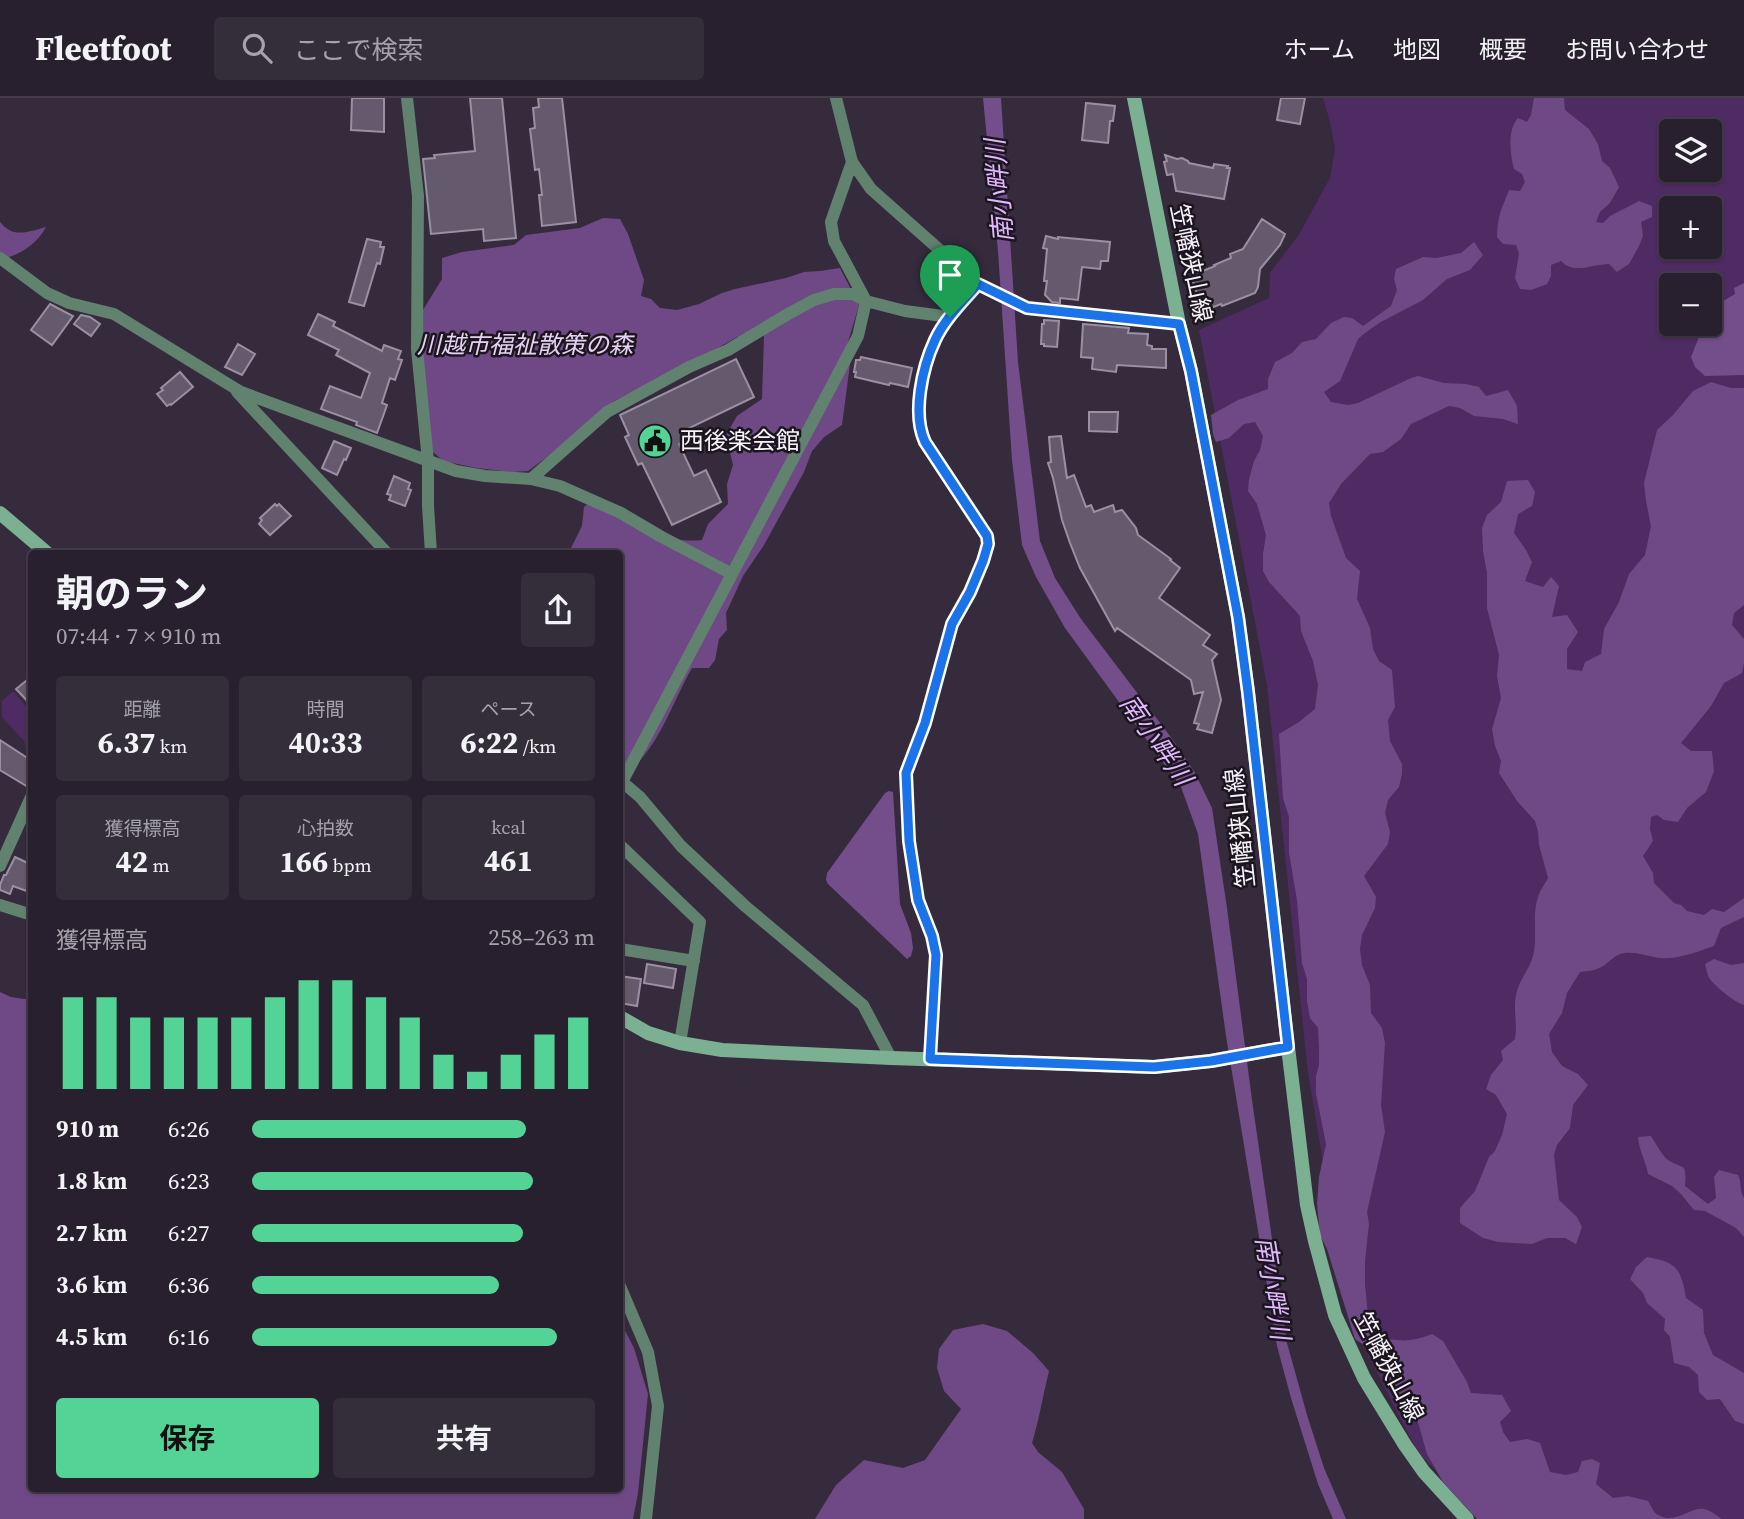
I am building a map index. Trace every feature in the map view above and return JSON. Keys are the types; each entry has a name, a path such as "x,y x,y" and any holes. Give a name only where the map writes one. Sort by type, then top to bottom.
{"main road":[{"name":"笠幡狭山線","path":"1134,98 1179,324 1191,371 1238,617 1307,1205 1315,1241 1335,1315 1364,1378 1424,1472 1467,1519"},
{"path":"0,513 43,550"},
{"path":"623,1019 648,1033 680,1043 722,1050 891,1058 1154,1067 1217,1060 1288,1047"}],"street":[{"path":"408,98 418,196 417,349 428,461 431,550"},
{"path":"836,98 852,162 871,189 979,284 1026,308 1179,324"},
{"path":"623,777 858,336 866,301 834,242 831,222 852,162"},
{"path":"0,258 47,293 69,303 114,314 241,392 456,471 531,479 561,486 621,513 732,574"},
{"path":"930,1059 936,955 932,936 918,900 909,841 906,773 925,723 952,624 970,592 988,544 987,536 920,432 920,383 935,340 950,317 979,284"},
{"path":"531,479 607,412 689,367 727,350 814,300 834,294 853,294 866,301 905,311 950,317"},
{"path":"232,387 384,550"},
{"path":"623,783 640,797 681,846 745,906 863,1006 891,1058"},
{"path":"0,866 28,804"},
{"path":"623,848 700,922 680,1043"},
{"path":"0,905 28,914"},
{"path":"623,949 694,961"},
{"path":"623,1293 648,1352 659,1406 646,1519"}],"shaded area":[{"path":"1323,98 1744,98 1744,1519 1486,1519 1418,1453 1361,1341 1331,1209 1308,1073 1267,685 1199,330 1269,298 1270,273 1298,236 1330,178 1335,149"},
{"path":"13,691 28,708 28,750 24,741 2,717 2,701"}],"green space":[{"path":"1534,98 1564,98 1565,110 1589,129 1598,144 1602,161 1610,168 1619,187 1610,203 1600,212 1596,222 1603,223 1610,216 1639,201 1652,206 1652,217 1641,222 1643,236 1639,246 1629,264 1617,272 1609,264 1577,268 1561,261 1551,265 1551,276 1547,284 1531,290 1520,289 1515,278 1519,253 1516,245 1503,244 1497,237 1497,229 1509,190 1520,191 1525,182 1522,174 1514,169 1511,135 1518,118 1527,122"},
{"name":"川越市福祉散策の森","path":"603,218 620,219 644,280 641,296 651,299 660,308 677,310 735,289 804,272 840,268 859,305 846,349 850,364 842,425 824,437 812,451 804,472 764,545 743,576 726,613 727,630 719,639 715,660 709,668 692,668 652,745 635,765 623,770 623,550 571,550 582,526 584,507 597,496 659,534 702,540 708,524 728,504 727,484 733,465 726,435 737,416 762,399 764,336 737,337 614,401 528,471 477,468 443,461 429,448 423,353 423,310 442,279 442,258 462,252 514,245 526,235 580,228"},
{"path":"0,222 13,232 28,232 46,227 27,248 0,259"},
{"path":"1474,242 1483,255 1470,270 1447,279 1423,300 1365,333 1358,339 1340,381 1324,392 1331,402 1348,405 1418,376 1444,383 1479,387 1486,396 1508,390 1517,406 1518,424 1503,419 1474,416 1460,408 1449,406 1411,424 1401,439 1383,452 1370,454 1341,484 1329,503 1346,558 1360,571 1357,599 1370,628 1373,649 1379,661 1392,670 1395,707 1388,720 1390,741 1402,764 1399,787 1388,800 1385,813 1390,832 1388,844 1364,876 1376,897 1375,908 1362,935 1362,965 1370,985 1371,1013 1382,1028 1385,1043 1381,1105 1385,1132 1367,1212 1369,1224 1365,1284 1369,1327 1377,1337 1404,1340 1432,1334 1443,1341 1471,1393 1502,1395 1511,1411 1500,1422 1510,1442 1527,1439 1540,1443 1550,1472 1566,1475 1578,1472 1582,1461 1592,1459 1600,1463 1596,1484 1613,1498 1628,1496 1648,1501 1655,1513 1666,1518 1705,1509 1721,1519 1477,1519 1443,1482 1427,1454 1416,1415 1393,1395 1379,1355 1355,1339 1327,1249 1320,1235 1317,1204 1326,1144 1316,1094 1319,1065 1318,1028 1310,1018 1307,1001 1307,979 1302,963 1297,900 1289,853 1289,817 1283,798 1279,734 1315,709 1318,685 1313,661 1301,631 1300,616 1269,582 1263,571 1266,535 1257,504 1248,491 1249,479 1263,436 1255,422 1244,424 1229,438 1216,442 1211,415 1238,400 1268,389 1268,379 1275,362 1292,353 1302,342 1316,339 1331,323 1344,317 1352,318 1363,326 1391,306 1397,290 1394,279 1396,269 1423,257 1436,258 1461,253"},
{"path":"1711,382 1731,388 1744,388 1744,605 1734,613 1732,625 1744,639 1744,663 1742,673 1724,683 1711,706 1681,743 1691,751 1712,751 1714,771 1706,792 1687,808 1678,822 1664,820 1657,815 1651,817 1653,841 1643,856 1653,873 1654,883 1674,903 1687,911 1704,915 1712,909 1724,912 1744,898 1744,917 1721,928 1714,946 1701,951 1666,958 1625,953 1601,967 1580,972 1567,993 1562,1013 1549,1034 1552,1052 1562,1066 1578,1074 1588,1085 1573,1105 1570,1128 1557,1145 1554,1155 1559,1200 1577,1217 1582,1227 1576,1244 1565,1238 1547,1238 1532,1244 1498,1242 1483,1238 1460,1223 1460,1208 1475,1191 1489,1157 1495,1151 1502,1135 1507,1114 1496,1095 1486,1089 1491,1075 1503,1060 1501,1051 1515,1039 1516,998 1533,956 1536,904 1548,878 1535,821 1517,801 1499,773 1501,761 1492,729 1501,698 1497,676 1499,655 1487,608 1487,573 1482,528 1487,515 1501,502 1507,481 1528,480 1535,492 1532,506 1518,514 1514,533 1532,562 1525,581 1543,587 1551,577 1559,586 1552,617 1567,615 1578,632 1567,649 1567,669 1582,671 1585,662 1601,654 1604,629 1619,602 1629,574 1645,555 1651,526 1644,483 1657,430 1693,391"},
{"path":"1714,959 1731,965 1744,963 1744,1005 1724,993 1708,976 1705,964"},
{"path":"0,992 28,1000 28,1492 623,1492 623,1327 634,1348 648,1394 633,1519 0,1519"},
{"path":"1651,1136 1666,1158 1683,1167 1685,1186 1708,1204 1716,1198 1714,1177 1719,1170 1738,1175 1744,1198 1744,1237 1736,1228 1705,1211 1694,1210 1672,1186 1648,1174 1638,1137"},
{"path":"1647,1257 1665,1261 1676,1268 1686,1298 1703,1310 1704,1333 1713,1355 1744,1373 1744,1424 1735,1421 1720,1399 1707,1400 1699,1392 1698,1375 1689,1367 1674,1363 1670,1337 1664,1330 1665,1319 1647,1303 1643,1293 1630,1279 1636,1267"},
{"path":"983,1324 1007,1331 1049,1371 1032,1443 1038,1452 1062,1472 1084,1509 1084,1519 815,1519 836,1485 864,1460 903,1468 925,1460 961,1409 944,1391 937,1368 939,1349 953,1330"}],"water":[{"name":"南小畔川","path":"983,98 1001,98 1018,362 1040,541 1055,578 1081,619 1173,740 1195,773 1212,808 1287,1343 1324,1468 1346,1519 1333,1519 1318,1484 1277,1346 1226,1036 1198,834 1181,787 1065,628 1036,577 1022,545 1012,460 998,251"},
{"path":"1744,283 1744,375 1705,376 1695,367 1691,357 1699,336 1722,336 1722,302 1735,294 1734,288"},
{"path":"889,791 893,792 900,904 911,933 913,948 907,959 826,880 827,873"}],"building":[{"path":"352,98 384,98 384,132 351,130"},
{"path":"470,98 502,98 516,238 484,241 483,229 431,234 423,159 435,158 434,155 475,151"},
{"path":"538,98 562,98 576,222 542,226 539,169 535,170 530,129 535,128 533,108 539,107"},
{"path":"1281,98 1305,98 1300,124 1277,120"},
{"path":"1086,103 1115,106 1113,121 1110,121 1108,143 1082,140"},
{"path":"1165,155 1213,168 1214,164 1228,166 1227,168 1230,168 1224,199 1176,191 1173,174 1167,175"},
{"path":"1262,219 1285,234 1280,245 1260,269 1255,293 1203,311 1191,276 1231,258 1230,254 1243,249"},
{"path":"1046,236 1110,242 1108,261 1101,261 1100,269 1082,267 1078,300 1060,298 1060,303 1052,302 1045,295 1047,249 1043,248"},
{"path":"367,239 381,242 380,247 384,247 364,306 349,302"},
{"path":"50,304 73,316 52,345 31,330"},
{"path":"318,314 335,322 333,326 382,351 384,345 401,351 398,359 402,360 395,380 390,378 382,403 387,405 377,433 356,425 357,422 321,409 330,386 361,398 370,373 336,355 339,350 308,335"},
{"path":"81,315 100,324 91,336 74,324"},
{"path":"1044,320 1059,321 1057,347 1041,344"},
{"path":"1083,324 1129,328 1128,333 1148,334 1147,345 1152,346 1152,349 1166,349 1166,368 1117,365 1116,372 1092,369 1093,358 1081,357"},
{"path":"238,344 255,354 242,375 225,367"},
{"path":"861,357 912,368 908,387 855,377 856,360"},
{"name":"西後楽会館","path":"736,359 754,397 685,430 686,438 679,444 694,476 706,470 721,502 672,525 642,463 638,465 625,437 629,435 620,415"},
{"path":"180,372 193,387 167,406 157,394"},
{"path":"1089,412 1118,412 1117,432 1089,431"},
{"path":"1061,436 1067,478 1074,475 1086,507 1091,505 1094,512 1113,505 1115,512 1122,510 1138,535 1180,568 1159,598 1210,635 1203,645 1217,654 1212,660 1221,700 1212,733 1197,729 1199,724 1194,723 1203,692 1194,694 1191,680 1117,628 1115,631 1080,568 1062,520 1048,463 1051,462 1049,437"},
{"path":"334,441 351,448 337,475 322,468"},
{"path":"394,476 410,483 408,489 411,490 405,506 389,500 391,495 387,494"},
{"path":"275,504 279,504 291,516 270,535 259,524 262,520 260,518"},
{"path":"28,679 28,702 16,689"},
{"path":"0,740 28,758 28,787 0,770"},
{"path":"15,857 28,863 28,892 13,886 10,894 0,890"},
{"path":"647,964 676,969 673,988 644,983"},
{"path":"623,976 641,979 637,1006 623,1004"}],"place":[{"name":"西後楽会館","path":"655,441"}],"route":[{"path":"978,284 1027,308 1179,324 1191,371 1238,617 1288,1047 1211,1061 1154,1067 930,1059 936,955 932,936 918,900 909,841 906,773 925,723 952,624 970,592 988,544 987,536 920,432 920,383 935,340 950,317 978,284"}]}
